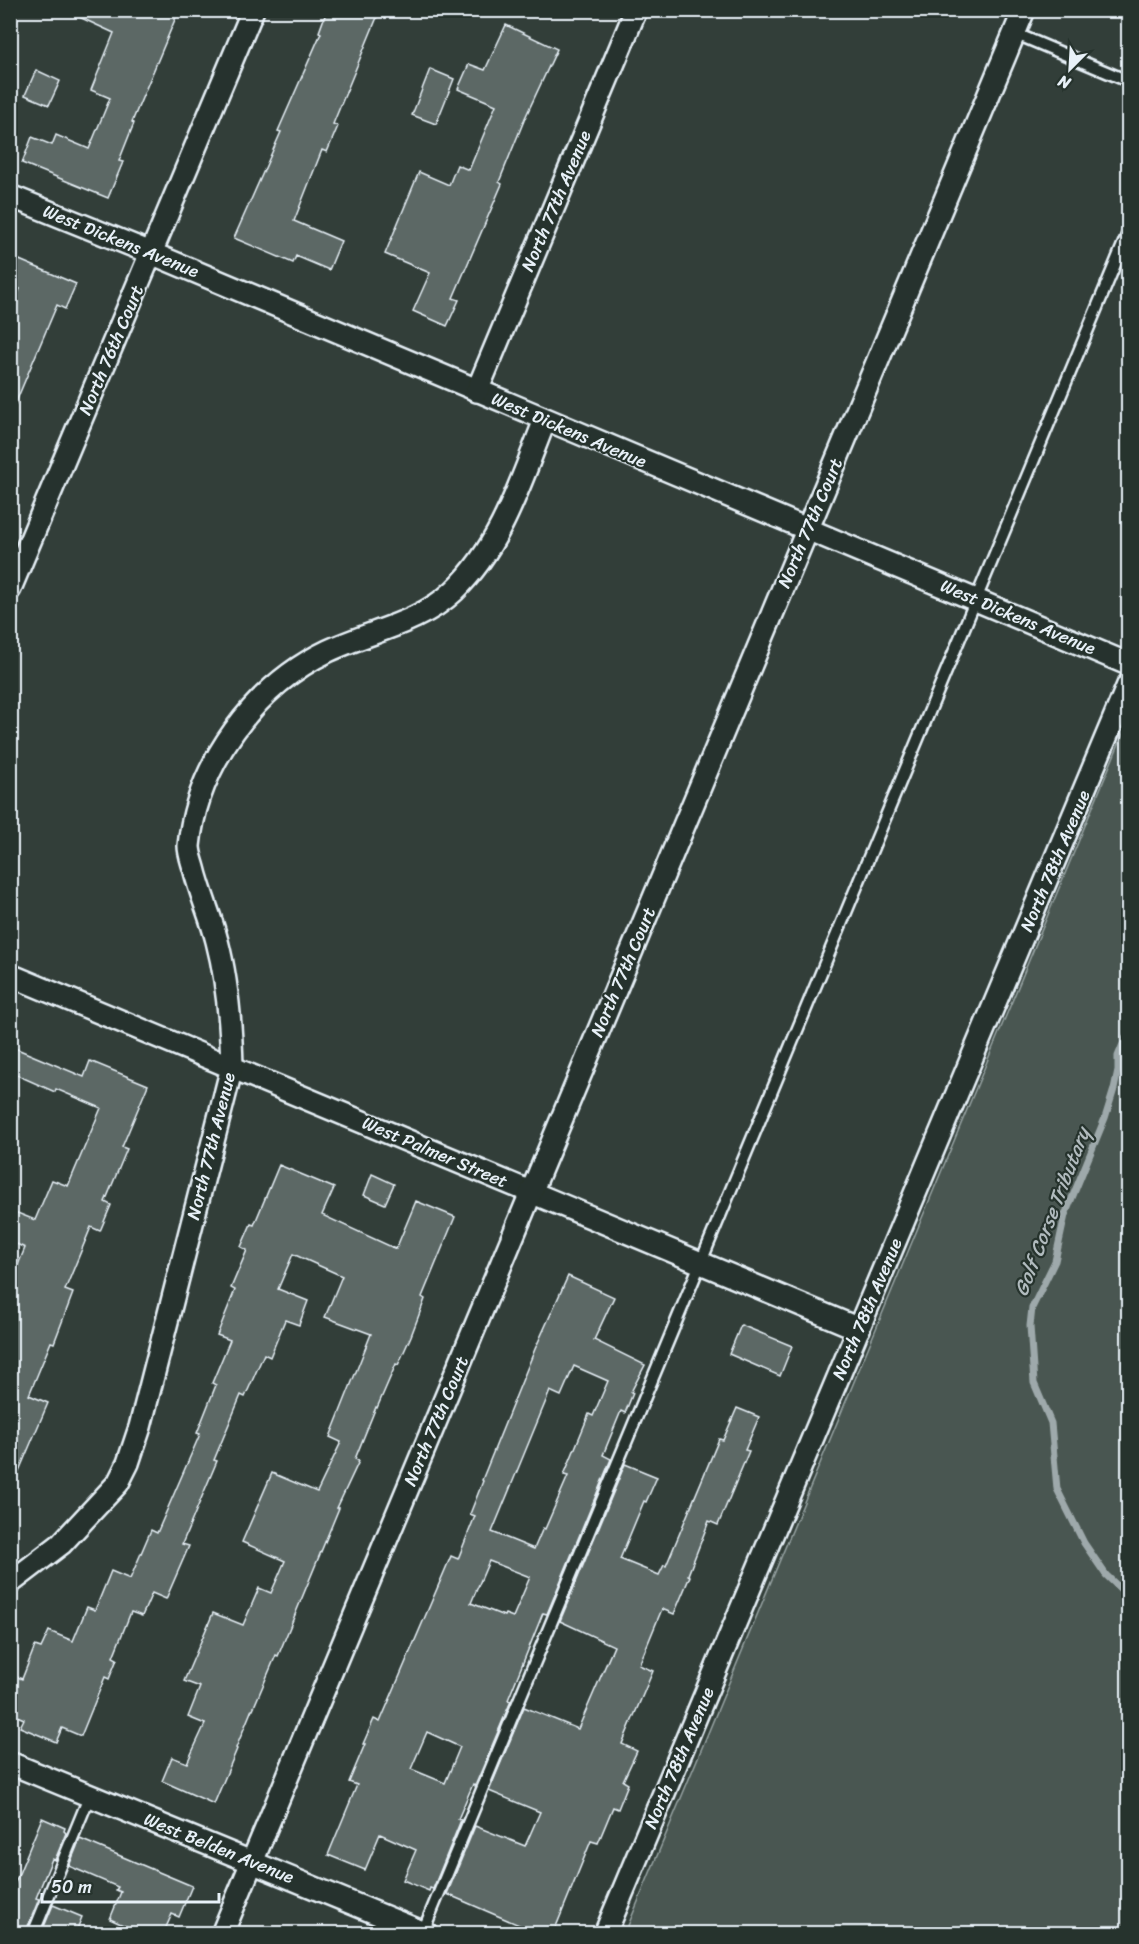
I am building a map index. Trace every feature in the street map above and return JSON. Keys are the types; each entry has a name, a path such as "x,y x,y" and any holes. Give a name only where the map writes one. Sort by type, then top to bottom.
{"street":[{"name":"North 76th Court","path":"10,589 253,10"},
{"name":"North 77th Avenue","path":"477,391 636,10"},
{"name":"North 77th Court","path":"222,1934 1024,10"},
{"name":"West Dickens Avenue","path":"10,196 152,253 1128,664"},
{"name":"North 77th Avenue","path":"10,1583 61,1544 84,1521 118,1483 128,1463 140,1427 232,1067 231,1024 226,982 217,940 189,849 193,819 204,786 226,743 261,697 292,671 329,650 424,614 453,592 482,561 503,525 545,420"},
{"name":"North 78th Avenue","path":"605,1934 1128,685"},
{"name":"West Palmer Street","path":"10,975 859,1329"},
{"name":"West Belden Avenue","path":"10,1763 424,1933"}],"lane":[{"path":"1014,33 1128,81"},
{"path":"424,1933 1128,233"},
{"path":"33,1934 90,1795"}],"shaded area":[{"path":"1128,722 1128,1933 625,1933"}],"building":[{"path":"64,10 179,10 132,122 134,123 119,161 123,162 108,198 22,163 32,137 52,145 56,135 89,149 110,98 91,90 114,33"},
{"path":"327,10 380,10 333,124 338,126 327,152 322,150 294,221 341,241 329,270 296,256 293,263 234,238 281,132 278,131 321,33 319,32"},
{"path":"506,25 557,49 499,182 502,184 453,298 459,300 447,326 413,311 430,273 385,254 419,172 449,185 457,165 469,170 496,105 458,89 469,64 485,70"},
{"path":"430,69 454,79 436,124 412,115"},
{"path":"36,70 60,81 49,105 25,95"},
{"path":"10,256 76,284 65,309 57,305 10,416 10,311 20,289 10,285"},
{"path":"10,1046 84,1077 90,1061 148,1085 122,1147 127,1149 105,1202 111,1205 100,1231 91,1227 65,1290 73,1293 54,1343 51,1342 29,1395 48,1403 10,1492 10,1284 25,1248 10,1241 10,1210 35,1220 52,1180 68,1186 101,1108 56,1089 55,1092 10,1072"},
{"path":"279,1165 334,1188 322,1215 396,1249 416,1201 455,1217 422,1297 425,1299 411,1336 376,1407 355,1459 359,1461 337,1508 339,1508 278,1656 276,1655 252,1709 214,1804 162,1781 172,1757 187,1763 205,1724 188,1717 200,1687 184,1681 213,1613 243,1625 259,1588 271,1593 285,1561 242,1542 272,1473 317,1492 341,1442 330,1437 371,1334 325,1317 342,1276 293,1254 278,1289 308,1301 299,1325 285,1320 270,1357 264,1354 245,1397 241,1395 214,1460 217,1461 182,1544 189,1546 166,1599 152,1593 142,1616 131,1612 113,1657 117,1659 109,1679 105,1677 81,1736 62,1728 56,1742 20,1727 24,1719 10,1713 10,1674 22,1679 35,1646 41,1648 49,1631 73,1641 87,1607 95,1610 111,1571 130,1579 151,1530 157,1533 200,1434 197,1433 216,1385 212,1383 230,1340 217,1335 235,1290 231,1288 247,1250 241,1247 251,1224 254,1225"},
{"path":"372,1174 394,1184 385,1204 364,1195"},
{"path":"568,1276 614,1297 594,1340 645,1365 631,1392 633,1393 625,1413 621,1411 603,1455 611,1459 547,1614 543,1613 508,1700 511,1701 475,1786 473,1784 458,1819 461,1820 433,1889 430,1888 429,1891 403,1880 416,1850 380,1834 365,1870 328,1855 357,1785 349,1782 365,1744 363,1744 374,1719 380,1722 451,1556 458,1559 475,1516 470,1514 482,1480 535,1349","holes":["574,1366 608,1381 593,1416 589,1414 564,1475 568,1476 534,1549 492,1532 550,1391 561,1396","489,1561 530,1577 513,1617 505,1614 504,1616 471,1603","427,1732 460,1747 445,1783 411,1769"]},
{"path":"741,1325 792,1346 780,1376 729,1354"},
{"path":"737,1408 759,1417 745,1450 749,1451 718,1525 709,1521 674,1614 662,1609 639,1665 653,1671 622,1744 637,1751 623,1781 628,1784 618,1809 613,1807 598,1843 591,1841 553,1934 540,1934 447,1894 475,1826 525,1846 540,1812 489,1791 524,1707 578,1729 614,1646 560,1621 625,1464 657,1477 646,1502 644,1501 620,1559 659,1575 664,1565 666,1566 719,1439 723,1440"},
{"path":"42,1818 65,1828 66,1833 55,1860 52,1859 36,1898 39,1899 26,1931 10,1925 10,1895"},
{"path":"80,1839 192,1886 179,1917 172,1914 163,1934 143,1934 110,1919 121,1892 116,1890 118,1887 69,1866"},
{"path":"53,1905 82,1917 75,1934 41,1934"}],"waterway":[{"name":"Golf Corse Tributary","path":"1128,1032 1118,1056 1118,1070 1105,1118 1065,1215 1055,1261 1032,1308 1030,1326 1034,1383 1051,1423 1057,1489 1084,1543 1106,1575 1128,1596"}]}
